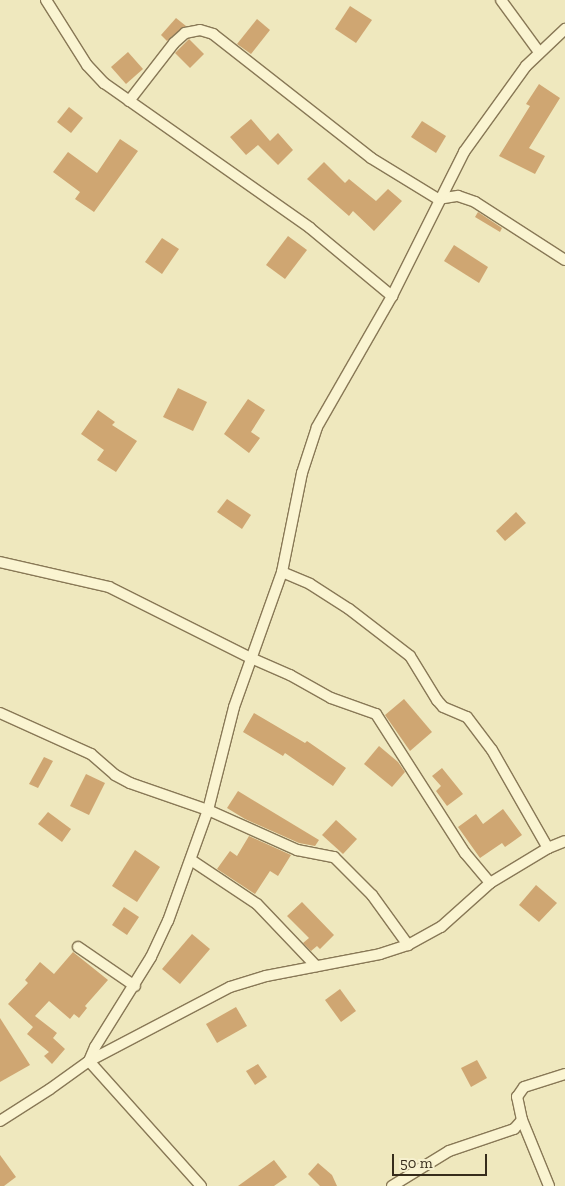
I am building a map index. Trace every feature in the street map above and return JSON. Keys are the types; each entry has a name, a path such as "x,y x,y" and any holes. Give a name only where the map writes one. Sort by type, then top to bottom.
{"street":[{"path":"46,0 87,65 104,83 310,228 392,296"},
{"path":"501,0 539,52"},
{"path":"89,1061 104,1031 135,986 168,921 192,860 208,810 226,732 282,572 302,473 317,427 392,296 438,199 464,152 511,86 539,52 565,29"},
{"path":"129,101 174,43 185,33 200,30 213,34 372,158 438,199 458,196 475,202 565,260"},
{"path":"0,562 109,587 251,658 308,683 331,698 376,714 465,854 490,883"},
{"path":"282,572 310,584 349,609 410,656 443,707 467,717 492,750 548,848"},
{"path":"0,713 91,754 115,776 130,783 208,810 297,850 334,857 372,895 408,945"},
{"path":"0,1121 89,1061 230,986 266,976 380,954 408,945 441,927 490,883 548,848 565,840"},
{"path":"192,860 257,904 316,966"},
{"path":"78,947 135,986"},
{"path":"89,1061 201,1186"},
{"path":"549,1186 522,1120 517,1097 524,1087 565,1074"},
{"path":"392,1186 449,1151 514,1130 522,1120"}],"building":[{"path":"350,6 372,20 356,43 335,29"},
{"path":"176,18 186,26 167,41 161,35"},
{"path":"257,19 270,30 251,54 237,44"},
{"path":"189,39 204,54 190,68 175,53"},
{"path":"128,52 143,69 126,84 111,67"},
{"path":"539,84 560,98 529,148 545,156 535,174 499,156 530,106 526,104"},
{"path":"69,107 83,118 71,133 57,122"},
{"path":"251,119 270,141 278,133 293,150 278,165 258,145 246,155 230,137"},
{"path":"422,121 446,136 436,153 411,137"},
{"path":"120,139 138,151 94,212 75,199 80,192 53,172 68,152 97,173"},
{"path":"324,162 345,183 349,179 376,201 388,189 402,201 374,231 353,211 349,216 307,179"},
{"path":"478,212 502,228 500,232 475,217"},
{"path":"288,236 307,250 285,279 266,265"},
{"path":"162,238 179,249 162,274 145,262"},
{"path":"454,245 488,267 479,283 444,261"},
{"path":"178,388 207,402 193,431 163,417"},
{"path":"248,399 265,410 251,432 260,438 249,453 224,434"},
{"path":"98,410 115,422 112,425 137,441 116,472 97,460 104,450 81,434"},
{"path":"227,499 251,515 242,529 217,512"},
{"path":"516,512 526,523 505,541 496,531"},
{"path":"404,699 432,732 410,751 385,715"},
{"path":"254,713 305,743 307,741 346,768 333,786 285,753 283,756 243,732"},
{"path":"379,746 398,762 405,772 392,787 364,764"},
{"path":"44,757 53,761 38,788 29,784"},
{"path":"442,768 463,794 447,806 436,791 441,786 432,776"},
{"path":"86,774 105,783 89,815 70,806"},
{"path":"238,791 319,840 315,846 299,843 245,819 227,808"},
{"path":"503,809 522,835 505,847 502,843 480,858 458,827 476,814 483,824"},
{"path":"48,812 71,829 62,842 38,824"},
{"path":"336,820 357,839 343,854 322,835"},
{"path":"249,836 291,855 278,876 270,871 255,894 217,869 230,851 237,856"},
{"path":"135,850 160,867 137,902 112,886"},
{"path":"536,885 557,903 539,922 519,905"},
{"path":"302,902 334,935 320,949 317,946 311,951 303,943 309,938 287,916"},
{"path":"124,907 139,917 127,935 112,925"},
{"path":"192,934 210,949 180,984 162,969"},
{"path":"73,952 108,980 85,1006 87,1008 79,1018 74,1014 70,1019 49,1001 35,1016 57,1033 53,1038 65,1049 52,1064 44,1056 49,1052 27,1034 33,1027 8,1004 28,983 25,980 40,962 54,974"},
{"path":"340,989 356,1011 341,1022 325,1000"},
{"path":"236,1007 247,1026 217,1043 206,1024"},
{"path":"0,1018 30,1065 0,1082"},
{"path":"477,1060 487,1078 471,1087 461,1068"},
{"path":"258,1064 267,1077 255,1085 246,1071"},
{"path":"0,1155 16,1177 4,1186 0,1186"},
{"path":"274,1160 287,1177 274,1186 238,1186"},
{"path":"318,1163 332,1175 337,1186 320,1186 308,1174"}]}
